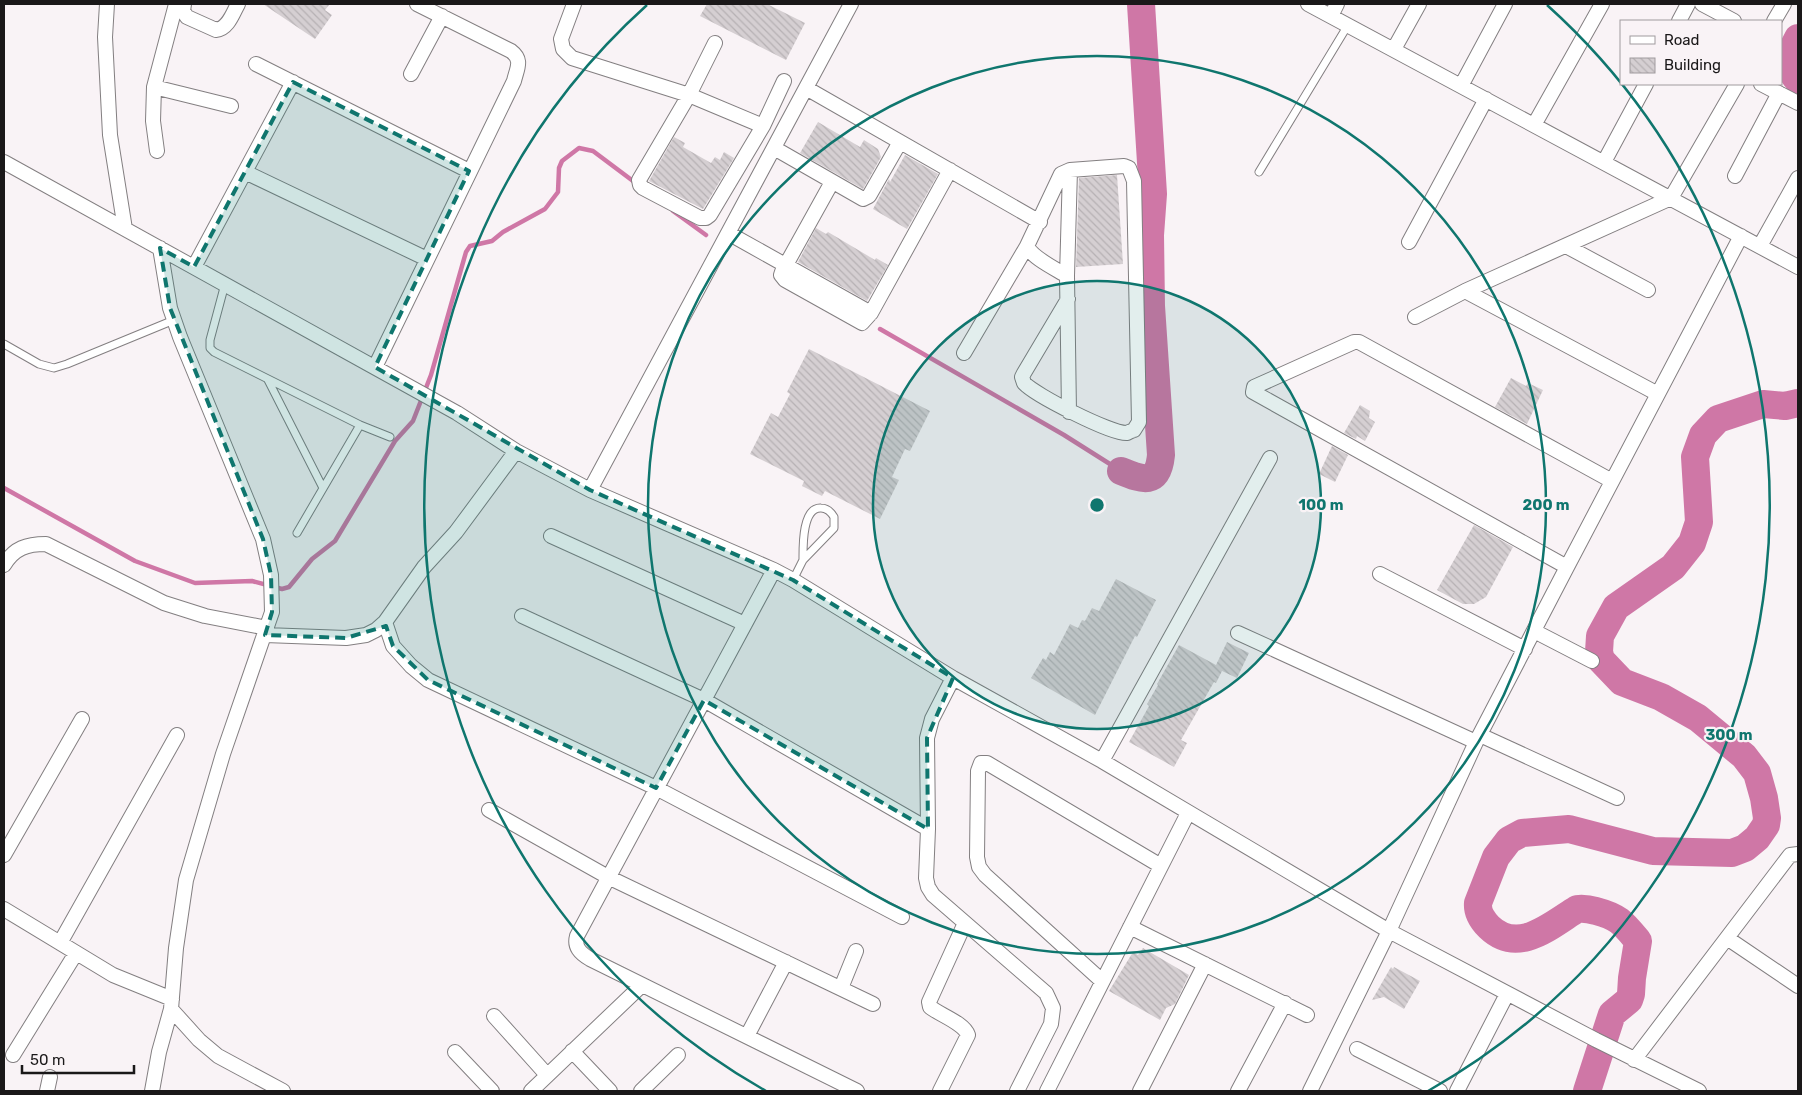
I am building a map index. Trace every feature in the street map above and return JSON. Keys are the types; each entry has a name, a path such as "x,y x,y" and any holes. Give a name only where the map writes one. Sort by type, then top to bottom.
{"street":[{"path":"107,4 105,38 110,134 125,229"},
{"path":"157,151 153,121 154,87 176,4"},
{"path":"184,4 183,11 186,17 216,30 223,29 227,25 238,4"},
{"path":"375,367 514,80 518,62 517,55 511,50 417,4"},
{"path":"574,4 562,39 563,49 572,58 689,95 763,126"},
{"path":"590,490 851,4"},
{"path":"1308,4 1334,10 1348,25 1798,267"},
{"path":"1394,50 1419,4"},
{"path":"1461,86 1505,4"},
{"path":"1534,125 1602,4"},
{"path":"1680,20 1688,4"},
{"path":"1702,4 1732,20"},
{"path":"1775,20 1784,4"},
{"path":"411,74 442,16"},
{"path":"715,44 689,95 638,180 640,185 700,218 706,218 710,215 763,126 784,81"},
{"path":"256,64 469,172"},
{"path":"194,267 293,82"},
{"path":"1604,162 1645,85"},
{"path":"1414,317 1465,291 1671,198 1736,85"},
{"path":"1763,85 1798,103"},
{"path":"154,87 231,106"},
{"path":"806,88 1040,222"},
{"path":"1735,176 1779,93"},
{"path":"1409,242 1486,99"},
{"path":"774,148 863,199 869,196 900,142"},
{"path":"746,152 766,163"},
{"path":"4,162 417,390 516,451 590,490 794,580 953,678 1102,762 1389,931 1620,1053 1698,1091"},
{"path":"964,353 1027,246 1040,222 1061,174 1070,170 1124,166 1129,168 1132,173 1134,190 1139,422 1134,430 1127,433 1118,432 1069,412 1027,387 1022,378 1068,299"},
{"path":"728,233 871,313 950,170"},
{"path":"1069,412 1067,276 1070,170"},
{"path":"245,172 427,259"},
{"path":"1760,246 1798,178"},
{"path":"786,264 832,182"},
{"path":"1310,1091 1389,931 1478,739 1741,236"},
{"path":"1027,246 1036,257 1067,276"},
{"path":"1566,246 1648,290"},
{"path":"152,1091 159,1052 172,1004 176,948 186,880 223,754 272,612 271,575 263,539 174,320 170,308 160,248"},
{"path":"1465,291 1658,394"},
{"path":"1567,567 1253,392 1254,387 1354,342 1359,342 1612,481"},
{"path":"4,565 8,558 20,547 31,544 46,544 164,603 205,616 266,631 346,638 366,635 376,630 385,622 408,588 456,532 516,451"},
{"path":"1102,762 1270,458"},
{"path":"551,536 745,624"},
{"path":"774,570 608,877 575,943 580,952 590,959 857,1091"},
{"path":"1380,574 1525,649"},
{"path":"522,616 704,700 928,829"},
{"path":"385,622 393,646 411,666 428,680 656,788 902,917"},
{"path":"1534,631 1592,661"},
{"path":"1238,633 1617,798"},
{"path":"953,678 932,719 927,738 928,829 926,878 928,887 933,895 1046,993 1053,1008 1051,1024 1017,1091"},
{"path":"4,855 82,719"},
{"path":"60,943 177,735"},
{"path":"1102,981 985,875 979,867 977,857 978,771 982,764 987,762 1161,866"},
{"path":"489,810 608,877 873,1004"},
{"path":"1047,1091 1188,813"},
{"path":"1634,1060 1790,855 1798,854"},
{"path":"5,914 60,943 113,975 172,1004 199,1040 218,1056 283,1091"},
{"path":"940,1091 968,1035 967,1031 961,1026 930,1007 929,1002 965,923"},
{"path":"1130,928 1307,1015"},
{"path":"1727,938 1798,986"},
{"path":"841,988 856,951"},
{"path":"13,1055 76,953"},
{"path":"747,1036 786,962"},
{"path":"1140,1091 1205,964"},
{"path":"531,1091 642,985"},
{"path":"1457,1091 1507,994"},
{"path":"1238,1091 1284,1004"},
{"path":"494,1016 547,1075"},
{"path":"1357,1048 1440,1091"},
{"path":"572,1051 610,1091"},
{"path":"455,1052 492,1091"},
{"path":"641,1091 678,1055"},
{"path":"47,1091 50,1077"}],"lane":[{"path":"1259,172 1348,25"},
{"path":"225,284 210,340 210,348 214,352 390,438"},
{"path":"4,344 39,364 54,368 174,320"},
{"path":"268,380 323,488"},
{"path":"297,533 360,425"},
{"path":"794,580 803,560 834,528 834,517 830,511 823,508 816,509 809,515 803,547 803,560"}],"highlighted area":[{"path":"293,82 469,171 375,367 590,490 793,580 953,678 927,738 928,829 704,700 656,788 428,680 393,646 386,626 346,638 265,635 272,612 271,575 263,539 170,308 160,248 194,267"}],"building":[{"path":"263,4 330,4 325,10 332,15 315,39"},
{"path":"707,4 767,4 805,23 786,60 700,16"},
{"path":"818,122 860,147 864,140 878,149 881,157 863,189 800,153"},
{"path":"674,137 685,143 683,147 711,163 715,157 720,160 724,152 734,158 703,209 649,181"},
{"path":"905,155 938,174 907,229 873,209 889,179 890,182"},
{"path":"1117,175 1123,264 1076,267 1079,178"},
{"path":"816,228 826,234 828,232 875,260 876,258 888,265 867,301 798,262"},
{"path":"809,349 930,411 910,451 905,449 892,477 899,480 880,519 825,491 822,496 802,486 804,481 750,454 771,413 778,417 790,394 787,392"},
{"path":"1511,378 1526,386 1528,383 1543,390 1527,424 1495,407"},
{"path":"1360,405 1370,411 1369,418 1375,422 1365,441 1357,436 1356,439 1344,433"},
{"path":"1332,446 1348,455 1335,482 1319,474"},
{"path":"1474,525 1513,547 1486,597 1474,604 1463,604 1437,590"},
{"path":"1116,579 1156,600 1137,637 1135,636 1095,715 1031,678 1043,658 1046,660 1050,652 1054,655 1070,624 1078,628 1082,620 1085,621 1092,608 1099,611"},
{"path":"1227,642 1249,653 1237,678 1222,671 1216,683 1214,682 1181,740 1187,743 1174,767 1129,742 1149,706 1147,704 1157,684 1179,645 1216,665"},
{"path":"1143,948 1189,975 1175,1004 1166,1008 1160,1020 1109,991 1133,952 1138,955"},
{"path":"1391,967 1420,981 1404,1009 1384,997 1372,1000"}],"waterway":[{"path":"1121,471 1136,477 1148,478 1157,472 1161,455 1151,306 1150,235 1153,194 1141,4"},
{"path":"1798,38 1789,59 1791,69 1798,80"},
{"path":"4,488 135,561 195,583 252,581 282,589 289,587 312,559 335,541 395,441 413,421 431,375 466,252 470,246 492,241 503,232 545,209 558,192 559,168 562,161 579,148 593,151 637,184"},
{"path":"673,211 706,235"},
{"path":"880,329 1064,435 1121,471"},
{"path":"1587,1091 1612,1014 1629,1000 1638,941 1615,918 1589,909 1577,909 1534,935 1511,938 1500,935 1486,924 1479,913 1478,903 1496,857 1509,840 1522,833 1569,829 1653,851 1732,853 1745,848 1757,838 1766,825 1767,818 1764,798 1757,773 1744,756 1698,718 1661,697 1622,682 1601,660 1599,652 1600,636 1616,607 1673,567 1692,543 1699,522 1695,457 1703,435 1718,419 1763,404 1785,406 1798,403"}]}
